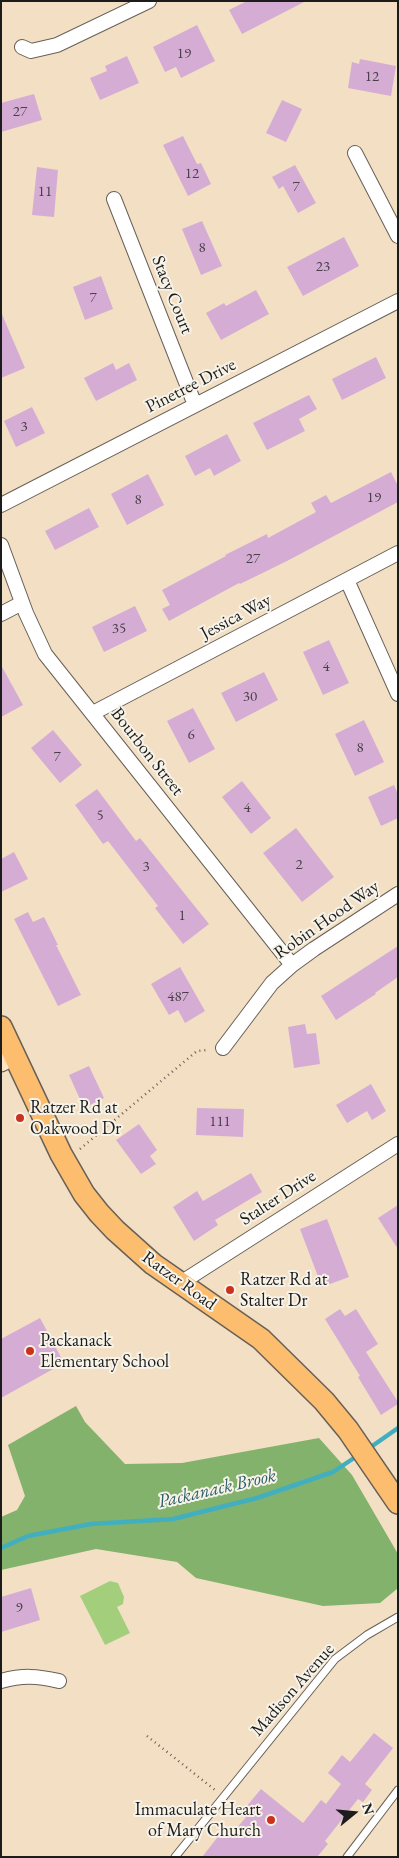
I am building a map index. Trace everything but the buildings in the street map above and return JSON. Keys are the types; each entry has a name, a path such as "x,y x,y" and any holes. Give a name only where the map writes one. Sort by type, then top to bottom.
{"main road":[{"name":"Ratzer Road","path":"1,1027 8,1059 84,1194 99,1214 153,1264 179,1284 261,1339 324,1401 362,1449 398,1503"}],"street":[{"path":"22,46 31,51 57,45 149,1"},
{"path":"355,153 398,236"},
{"name":"Stacy Court","path":"114,199 195,405"},
{"name":"Pinetree Drive","path":"1,505 398,300"},
{"name":"Bourbon Street","path":"1,545 22,603 46,654 292,965"},
{"name":"Jessica Way","path":"93,713 398,553"},
{"path":"347,580 398,694"},
{"path":"1,614 22,603"},
{"name":"Robin Hood Way","path":"223,1048 272,983 292,965 398,894"},
{"name":"Stalter Drive","path":"179,1284 398,1144"},
{"path":"1,1681 36,1676 59,1681"}],"lane":[{"name":"Madison Avenue","path":"175,1857 220,1795 245,1770 335,1659 367,1635 398,1617"},
{"path":"347,1857 398,1790"}],"path":[{"path":"65,1161 197,1051 223,1048"},
{"path":"147,1736 220,1795"}],"green space":[{"path":"76,1406 85,1422 125,1464 182,1463 319,1438 352,1475 398,1554 398,1588 380,1603 323,1606 196,1578 177,1562 96,1549 1,1570 1,1517 17,1510 25,1496 8,1445"},
{"path":"110,1581 118,1583 124,1597 123,1604 117,1607 130,1633 105,1645 80,1596"}],"waterway":[{"name":"Packanack Brook","path":"368,1449 398,1428"},
{"name":"Packanack Brook","path":"1,1548 28,1536 91,1524 173,1519 257,1498 333,1472 357,1456"}],"place":[{"name":"Ratzer Rd at Oakwood Dr","path":"20,1118"},
{"name":"Ratzer Rd at Stalter Dr","path":"230,1290"},
{"name":"Packanack Elementary School","path":"30,1351"},
{"name":"Immaculate Heart of Mary Church","path":"271,1820"}]}
